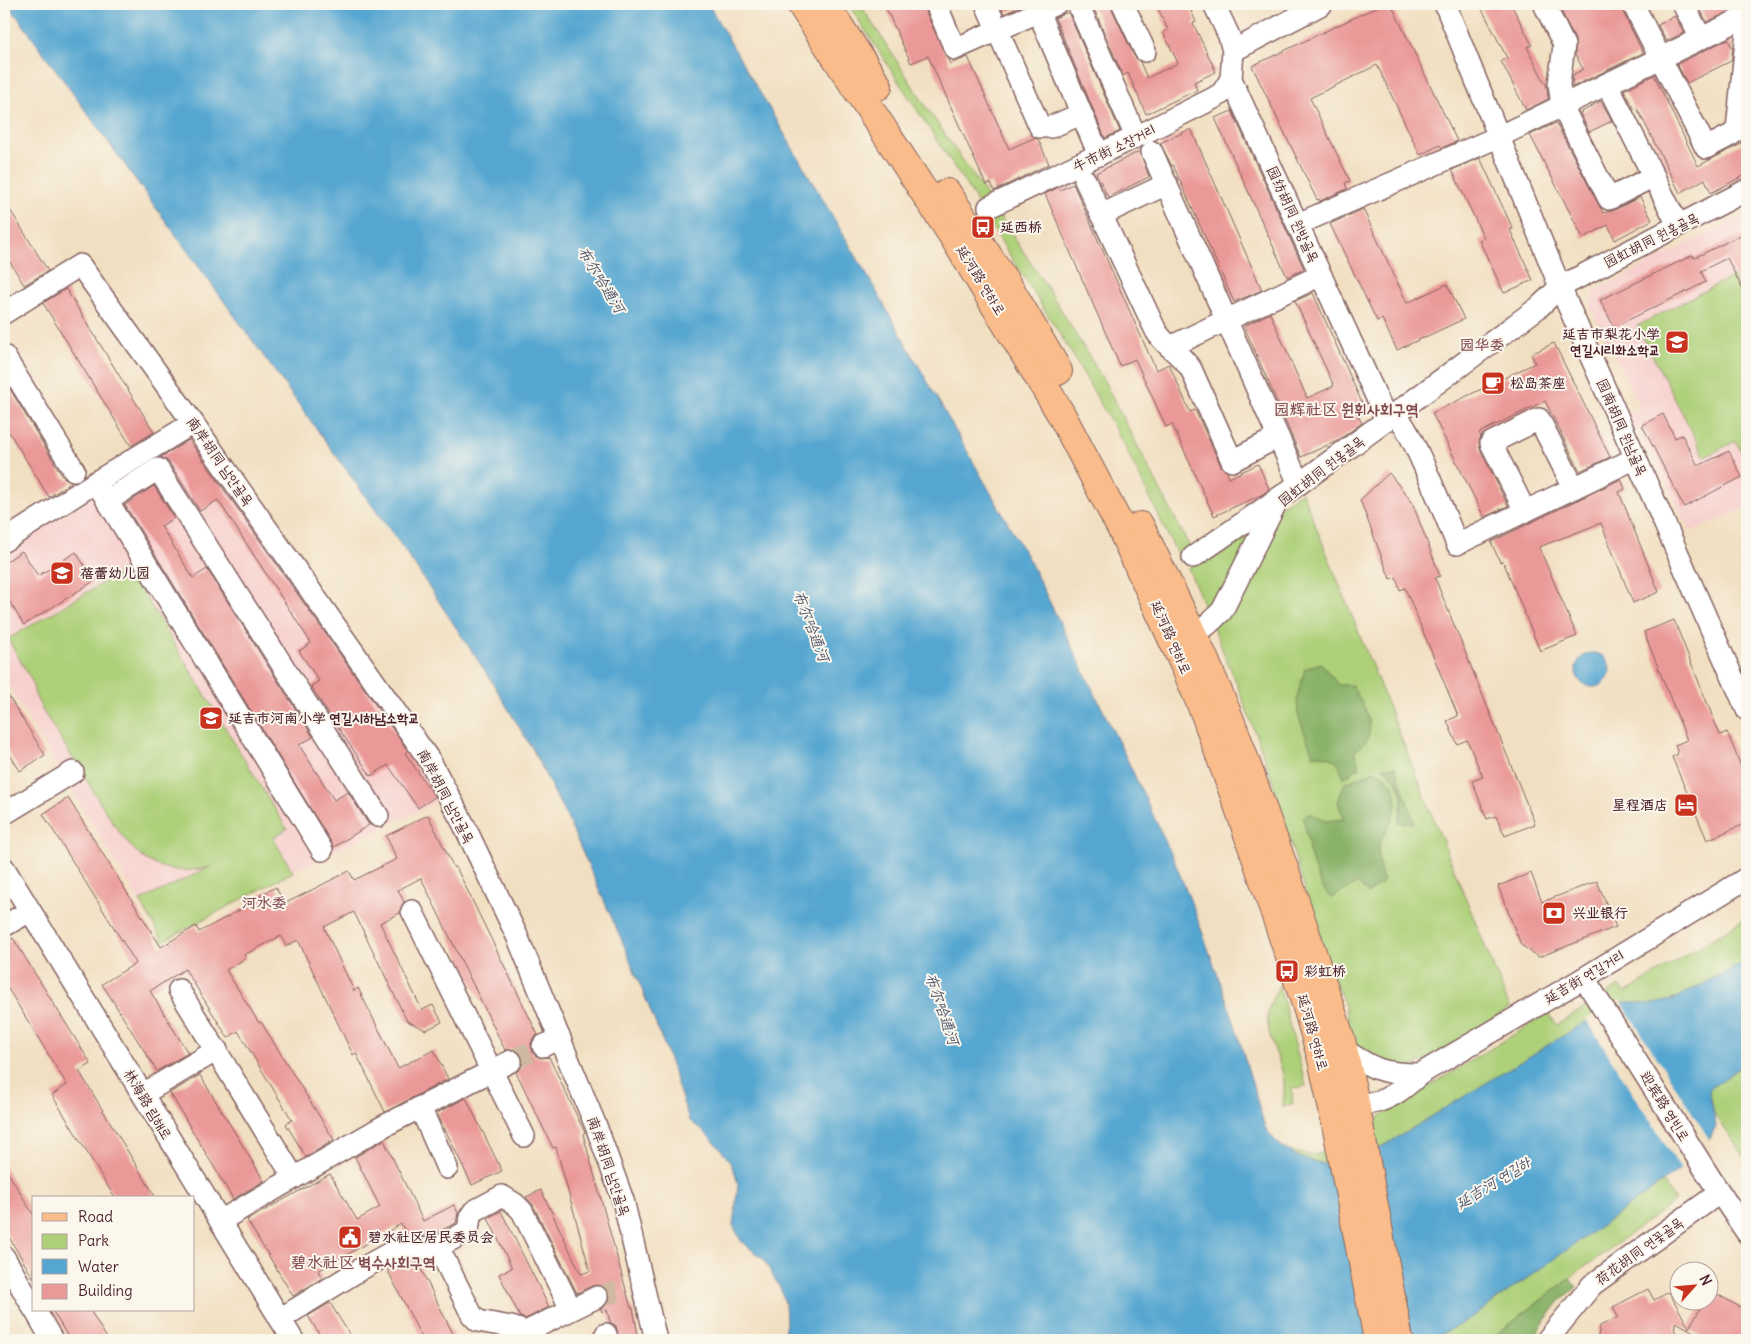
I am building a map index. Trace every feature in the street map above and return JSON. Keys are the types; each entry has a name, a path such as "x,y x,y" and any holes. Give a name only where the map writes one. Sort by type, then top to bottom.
{"main road":[{"name":"延河路 연하로","path":"801,4 916,179 1062,414 1124,535 1187,671 1223,762 1307,1007 1322,1059 1345,1110 1399,1340"},
{"name":"延河路 연하로","path":"825,4 1030,322 1070,393 1124,494 1192,633 1234,730 1322,980 1343,1050 1345,1110 1378,1340"}],"street":[{"path":"936,4 955,49 1043,6 1081,114 1099,155"},
{"path":"986,4 1040,127 1051,127 1081,114"},
{"path":"1078,4 1136,137"},
{"path":"1123,4 1145,51"},
{"name":"园纺胡同 원방골목","path":"1214,4 1229,36 1233,51 1231,79 1321,275 1391,417 1399,416 1410,436 1457,544 1525,511"},
{"path":"1233,51 1322,4"},
{"name":"园南胡同 원남골목","path":"1445,4 1560,287 1747,710"},
{"path":"1633,4 1706,148 1731,135 1736,130 1747,30"},
{"path":"1683,4 1701,38"},
{"path":"1746,4 1747,8"},
{"path":"1545,6 1564,46 1559,84 1562,106 1609,199 1654,176"},
{"path":"1298,224 1500,136 1747,16"},
{"name":"牛市街 소장거리","path":"989,207 1214,98 1222,93 1231,79"},
{"path":"1607,84 1678,226"},
{"path":"1152,152 1299,484"},
{"path":"1085,180 1156,331 1160,338 1184,358 1191,368 1232,460 1278,437"},
{"path":"1101,215 1167,184"},
{"name":"园虹胡同 원홍골목","path":"1192,633 1207,625 1222,611 1277,501 1539,307 1560,287 1747,190"},
{"name":"南岸胡同 남안골목","path":"4,312 80,265 430,761 463,823 517,936 552,1042 596,1126 623,1200 635,1287 656,1340"},
{"path":"1170,347 1321,275"},
{"path":"4,356 74,470"},
{"path":"1574,488 1539,419 1491,443 1525,511 1574,488 1636,458"},
{"path":"4,541 193,423"},
{"path":"107,501 158,470 378,816"},
{"path":"96,482 322,850"},
{"path":"1193,557 1277,501"},
{"path":"4,814 73,772"},
{"name":"林海路 림해로","path":"4,868 293,1340"},
{"name":"延吉街 연길거리","path":"1345,1110 1378,1102 1406,1086 1420,1074 1588,984 1747,878"},
{"path":"4,926 30,911"},
{"path":"412,911 524,1136"},
{"name":"迎宾路 영빈로","path":"1588,984 1719,1193 1747,1233"},
{"path":"179,990 294,1178"},
{"path":"143,1094 216,1050"},
{"path":"1343,1050 1376,1070 1397,1074 1420,1074"},
{"path":"220,1221 380,1128 511,1061"},
{"path":"420,1107 447,1168"},
{"name":"荷花胡同 연꽃골목","path":"1547,1340 1592,1285 1719,1193"},
{"path":"280,1319 399,1248 431,1249 438,1247 468,1230 470,1217 474,1210 502,1196 522,1211 571,1309"},
{"path":"438,1247 472,1315 478,1321 511,1327 526,1332 597,1296"},
{"path":"4,1257 32,1306"},
{"path":"35,1312 52,1340"}],"shaded area":[{"name":"延吉市梨花小学 연길시리화소학교","path":"1747,213 1747,507 1691,532 1638,429 1634,431 1627,416 1641,409 1590,307 1595,291"},
{"name":"延吉市河南小学 연길시하남소학교","path":"197,429 443,799 293,872 163,941 4,679 4,553"}],"green space":[{"path":"848,4 860,4 929,111 988,197 979,205"},
{"path":"997,212 1052,295 1104,381 1192,551 1179,558 1124,445 1071,352 987,219"},
{"path":"1733,276 1747,303 1747,463 1736,441 1705,457 1637,326"},
{"path":"1302,492 1510,1008 1425,1061 1411,1067 1401,1068 1364,1053 1352,1037 1344,1003 1325,958 1269,770 1236,682 1188,568"},
{"path":"128,568 287,829 273,838 293,872 163,941 140,901 210,867 187,870 168,869 152,863 126,841 44,713 35,695 32,681 8,639"},
{"path":"1321,663 1338,685 1352,685 1369,719 1369,734 1366,741 1355,752 1360,767 1344,778 1334,760 1325,756 1313,755 1298,715 1297,697 1305,669"},
{"path":"1383,767 1395,767 1415,823 1398,822 1402,806 1401,792 1395,779"},
{"path":"1375,771 1383,775 1393,785 1396,799 1394,814 1390,825 1382,837 1378,853 1384,881 1368,894 1358,883 1331,898 1322,887 1314,868 1308,848 1309,843 1303,818 1310,813 1325,821 1344,819 1338,802 1345,783"},
{"path":"1747,917 1747,961 1672,1000 1653,1004 1618,1003 1390,1142 1351,1160 1340,1163 1316,1162 1287,1151 1312,1155 1349,1148 1371,1136 1379,1117 1549,1013 1557,1025 1619,986 1625,993"},
{"path":"1279,985 1306,1086 1292,1089 1293,1105 1283,1106 1283,1075 1270,1037 1268,1022 1272,999"},
{"path":"1747,1063 1747,1155 1744,1157 1714,1113 1709,1089"},
{"path":"1663,1182 1675,1201 1489,1340 1429,1340 1465,1322"},
{"path":"1570,1278 1577,1287 1559,1302 1531,1340 1489,1340"}],"water":[{"path":"8,4 708,4 866,273 1030,562 1126,757 1174,860 1233,1018 1265,1127 1273,1137 1292,1154 1304,1159 1329,1164 1355,1160 1390,1142 1618,1002 1653,1004 1672,1000 1747,961 1747,1063 1709,1089 1716,1126 1703,1151 1663,1182 1465,1322 1429,1340 783,1340 786,1322 785,1303 781,1290 764,1260 741,1241 733,1225 738,1185 735,1173 729,1160 717,1145 689,1120 665,1047 626,950 568,820 533,750 489,677 403,548"},
{"path":"1593,653 1600,654 1605,658 1609,663 1609,677 1605,682 1600,686 1593,687 1586,686 1581,682 1577,677 1576,670 1577,663 1581,658 1586,654"}],"pier":[{"path":"1620,1000 1711,1142 1705,1153 1682,1171 1586,1019"}],"building":[{"path":"884,4 922,4 950,64 968,57 1009,149 1034,138 1038,139 1049,164 994,191 991,183 986,185 928,56 911,63"},
{"path":"1000,4 1023,4 1023,5 1004,14"},
{"path":"1092,4 1111,4 1134,56 1140,62 1147,78 1178,63 1163,32 1168,30 1156,4 1188,4 1196,22 1193,23 1216,72 1194,82 1197,90 1146,114 1128,73 1123,76"},
{"path":"1383,4 1391,4 1457,141 1442,148 1440,145 1420,155 1377,65 1310,98 1350,181 1345,183 1347,189 1320,201 1319,199 1317,200 1252,66"},
{"path":"1492,4 1511,4 1532,45 1527,47 1547,87 1548,99 1526,110 1501,61 1507,58 1482,9"},
{"path":"1558,4 1619,4 1643,53 1572,87 1573,75 1583,69 1575,54 1575,40"},
{"path":"1699,4 1746,4 1707,22"},
{"path":"1068,12 1120,131 1105,138 1055,18"},
{"path":"1675,16 1684,33 1666,41 1658,25"},
{"path":"1728,39 1733,49 1731,61 1687,83 1677,64"},
{"path":"1654,75 1698,166 1747,141 1747,174 1711,193 1705,179 1680,193 1637,108 1634,109 1624,90"},
{"path":"1601,101 1612,121 1589,132 1580,113"},
{"path":"1232,111 1304,269 1287,277 1215,118"},
{"path":"1556,123 1603,213 1615,210 1640,197 1652,220 1615,240 1608,225 1583,238 1530,135"},
{"path":"1191,129 1262,290 1234,302 1173,165 1160,143"},
{"path":"1140,151 1149,177 1108,197 1096,173"},
{"path":"1480,158 1513,229 1510,230 1533,280 1504,293 1479,240 1484,238 1452,170"},
{"path":"1073,184 1156,370 1169,364 1190,412 1195,410 1221,466 1227,472 1229,478 1258,464 1269,489 1263,494 1214,516 1172,424 1166,427 1135,359 1120,366 1045,194 1059,187 1060,190"},
{"path":"4,200 48,271 24,285 4,252"},
{"path":"1363,209 1407,303 1447,284 1464,319 1397,350 1382,319 1377,321 1330,224"},
{"path":"1747,232 1747,298 1727,258 1701,271 1706,282 1614,327 1600,300 1693,255 1694,258"},
{"path":"66,289 154,432 131,446 43,303"},
{"path":"1313,293 1366,412 1358,416 1362,423 1337,441 1301,457 1244,326 1270,313 1307,398 1334,386 1295,301"},
{"path":"1554,343 1610,457 1580,471 1545,401 1479,433 1481,436 1479,442 1480,449 1508,506 1484,517 1432,413 1535,363 1531,354"},
{"path":"4,379 63,477 72,482 49,497 4,424"},
{"path":"1663,414 1675,438 1682,435 1698,466 1729,451 1742,477 1684,507 1642,425"},
{"path":"189,440 408,751 405,753 435,797 418,808 388,765 371,776 334,723 311,686 319,681 299,651 311,643 218,500 200,511 169,462 161,457"},
{"path":"1389,473 1412,502 1440,576 1435,578 1535,824 1505,836 1496,816 1487,819 1472,781 1483,777 1467,740 1457,744 1447,721 1458,716 1405,588 1400,590 1396,577 1390,579 1360,500"},
{"path":"1621,479 1625,489 1619,492 1659,592 1633,603 1601,523 1539,547 1577,636 1540,651 1503,561 1500,562 1491,542"},
{"path":"154,486 174,518 161,526 193,578 207,569 313,737 299,745 334,800 348,792 369,825 334,847 125,505"},
{"path":"22,551 38,576 76,552 94,581 24,625 4,593 4,563"},
{"path":"1674,620 1720,735 1727,732 1747,781 1747,823 1707,840 1672,757 1678,754 1675,745 1687,740 1644,632"},
{"path":"4,689 45,755 20,771 4,745"},
{"path":"68,798 161,947 196,926 199,932 262,898 260,895 276,887 284,904 349,871 354,880 397,859 386,836 428,815 454,868 456,867 538,1035 533,1038 531,1044 532,1052 541,1058 549,1057 585,1132 583,1134 631,1308 633,1308 639,1340 619,1340 616,1326 610,1322 607,1310 602,1312 601,1309 607,1304 609,1298 608,1292 604,1287 592,1286 577,1293 533,1205 526,1197 541,1190 581,1274 590,1271 556,1147 553,1148 516,1072 522,1067 522,1056 517,1050 505,1050 421,878 398,890 404,902 400,913 380,923 422,1010 433,1005 442,1022 426,1030 407,1021 354,912 324,927 354,991 358,988 398,1068 434,1050 448,1079 385,1112 356,1053 353,1055 298,940 286,946 281,936 244,955 246,958 226,970 259,1023 261,1022 334,1140 306,1157 286,1124 292,1120 238,1031 228,1038 185,969 150,991 188,1053 157,1071 102,984 136,963 43,814"},
{"path":"1531,873 1542,902 1597,881 1616,927 1539,957 1521,945 1498,886"},
{"path":"13,938 91,1064 79,1071 155,1196 114,1196 52,1095 67,1085 4,982 4,944"},
{"path":"200,1075 264,1181 233,1199 170,1093"},
{"path":"466,1098 502,1171 472,1185 437,1113"},
{"path":"384,1140 423,1221 454,1205 458,1213 456,1223 429,1236 408,1236 401,1224 318,1271 322,1278 293,1296 247,1220 330,1174 357,1220 380,1207 355,1157"},
{"path":"4,1166 32,1213 32,1276 4,1229"},
{"path":"501,1211 549,1307 525,1319 520,1317 499,1274 512,1268 488,1218"},
{"path":"404,1261 417,1261 456,1340 423,1340 387,1269"},
{"path":"1648,1289 1654,1300 1668,1293 1668,1312 1680,1312 1689,1328 1698,1312 1718,1312 1718,1295 1747,1311 1747,1340 1708,1340 1676,1322 1675,1340 1597,1340 1600,1326 1618,1317 1613,1307"},
{"path":"330,1303 353,1340 323,1340 308,1316"},
{"path":"53,1312 91,1312 108,1340 70,1340"}],"tunnel":[{"path":"511,1061 543,1046"},
{"path":"597,1297 626,1289"}],"place":[{"name":"延西桥","path":"983,227"},
{"name":"延吉市梨花小学 연길시리화소학교","path":"1677,342"},
{"name":"松岛茶座","path":"1493,383"},
{"name":"蓓蕾幼儿园","path":"62,573"},
{"name":"延吉市河南小学 연길시하남소학교","path":"211,718"},
{"name":"星程酒店","path":"1686,805"},
{"name":"兴业银行","path":"1554,913"},
{"name":"彩虹桥","path":"1287,971"},
{"name":"碧水社区居民委员会","path":"350,1237"}],"district":[{"name":"园华委","path":"1482,345"},
{"name":"园辉社区 원휘사회구역","path":"1346,409"},
{"name":"河水委","path":"264,903"},
{"name":"碧水社区 벽수사회구역","path":"363,1262"}],"water label":[{"name":"布尔哈通河","path":"601,280"},
{"name":"布尔哈通河","path":"811,626"},
{"name":"布尔哈通河","path":"942,1009"},
{"name":"延吉河 연길하","path":"1493,1183"}]}
